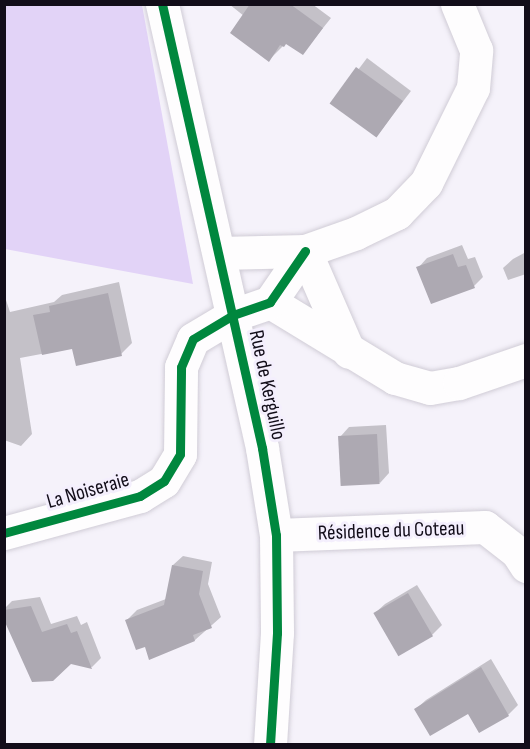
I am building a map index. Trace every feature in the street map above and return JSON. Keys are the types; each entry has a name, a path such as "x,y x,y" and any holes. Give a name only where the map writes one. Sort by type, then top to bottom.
{"street":[{"name":"Rue de Kerguillo","path":"162,4 262,448 276,536 277,633 270,744"},
{"path":"219,253 305,251 356,233 397,213 426,183 473,88 476,50 457,4"},
{"path":"305,251 270,302 395,378 430,388 459,383 525,360"},
{"path":"305,251 349,352"},
{"name":"La Noiseraie","path":"4,533 140,495 164,481 180,454 181,367 193,339 233,315 270,302"},
{"name":"Résidence du Coteau","path":"276,536 485,527 517,552 525,567"}],"shaded area":[{"path":"4,5 142,5 193,284 5,249"}],"building":[{"path":"250,4 290,4 323,28 303,55 286,44 284,47 280,45 269,62 230,33"},
{"path":"356,67 403,101 376,137 330,103"},
{"path":"453,254 458,267 466,265 475,288 431,304 416,267"},
{"path":"108,293 122,356 76,366 72,349 42,355 33,315 50,312 49,306"},
{"path":"377,434 380,484 341,486 338,436"},
{"path":"172,565 203,571 199,594 212,628 193,635 195,641 149,660 145,647 136,650 125,620 164,605"},
{"path":"408,593 433,636 398,656 373,613"},
{"path":"31,606 42,632 67,624 71,633 77,631 92,669 71,664 53,681 32,682 4,620 4,610"},
{"path":"481,667 509,716 479,733 468,714 430,736 414,709"}],"cycle path":[{"path":"162,4 262,448 276,535 277,633 270,744"},
{"path":"4,533 140,496 164,481 180,454 181,367 193,339 233,315 270,302 305,251"}]}
